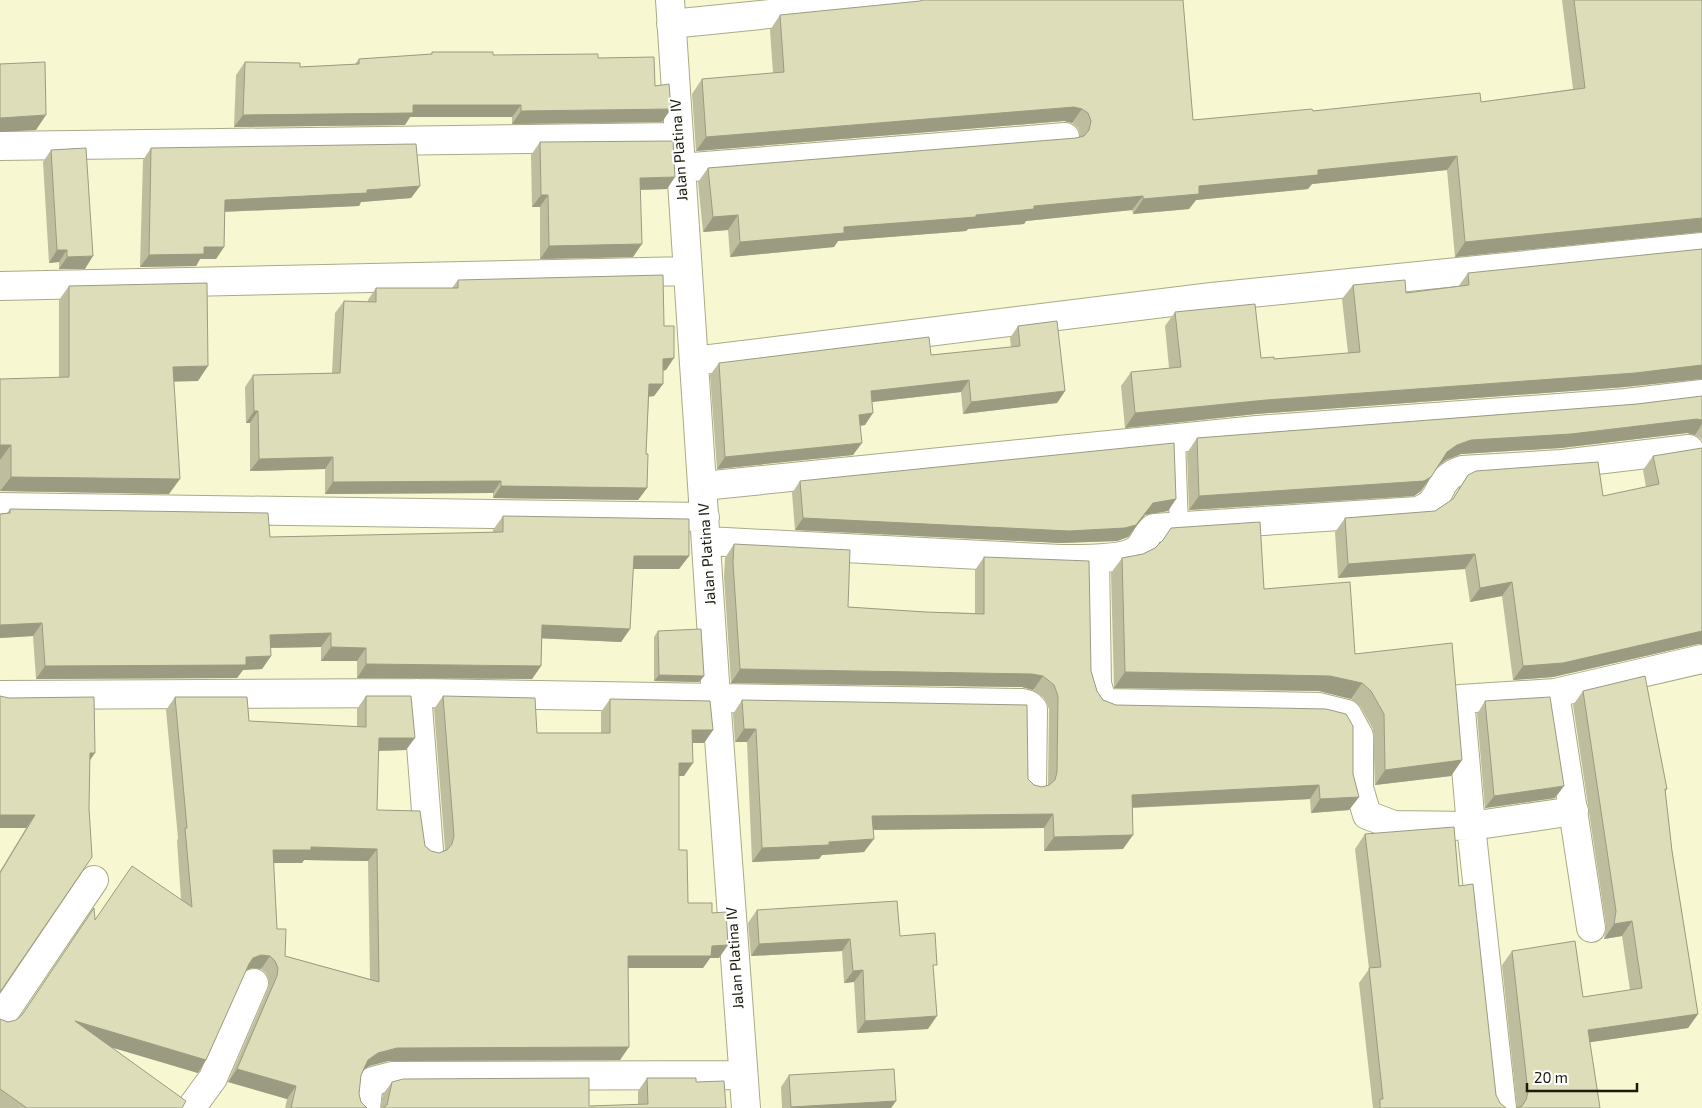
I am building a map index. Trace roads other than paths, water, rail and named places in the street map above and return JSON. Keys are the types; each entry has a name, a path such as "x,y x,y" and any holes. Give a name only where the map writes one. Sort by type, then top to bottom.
{"street":[{"path":"670,12 908,0"},
{"name":"Jalan Platina IV","path":"670,12 716,698 746,1108"},
{"path":"0,146 678,137"},
{"path":"680,168 1065,137"},
{"path":"694,361 1212,297 1702,247"},
{"path":"0,286 688,271"},
{"path":"703,486 1257,430 1626,403 1702,394"},
{"path":"0,508 706,529 1060,559 1095,559 1135,551 1144,542 1148,531 1154,528 1412,512 1427,508 1434,502 1442,484 1452,473 1462,470 1562,464 1689,449"},
{"path":"1095,559 1098,684 1102,700 1107,702 1319,707 1347,714 1359,736 1359,788 1367,815 1394,825 1471,826 1574,811"},
{"path":"1502,1108 1471,826 1460,699 1555,693 1702,659"},
{"path":"417,693 429,850"},
{"path":"0,696 417,693 1012,702 1029,705 1033,709 1032,785"},
{"path":"1555,693 1591,928"},
{"path":"0,1019 94,880"},
{"path":"191,1108 213,1078 254,983"},
{"path":"366,1108 368,1090 373,1081 392,1076 743,1075"}],"lane":[{"path":"1176,439 1179,526"}]}
